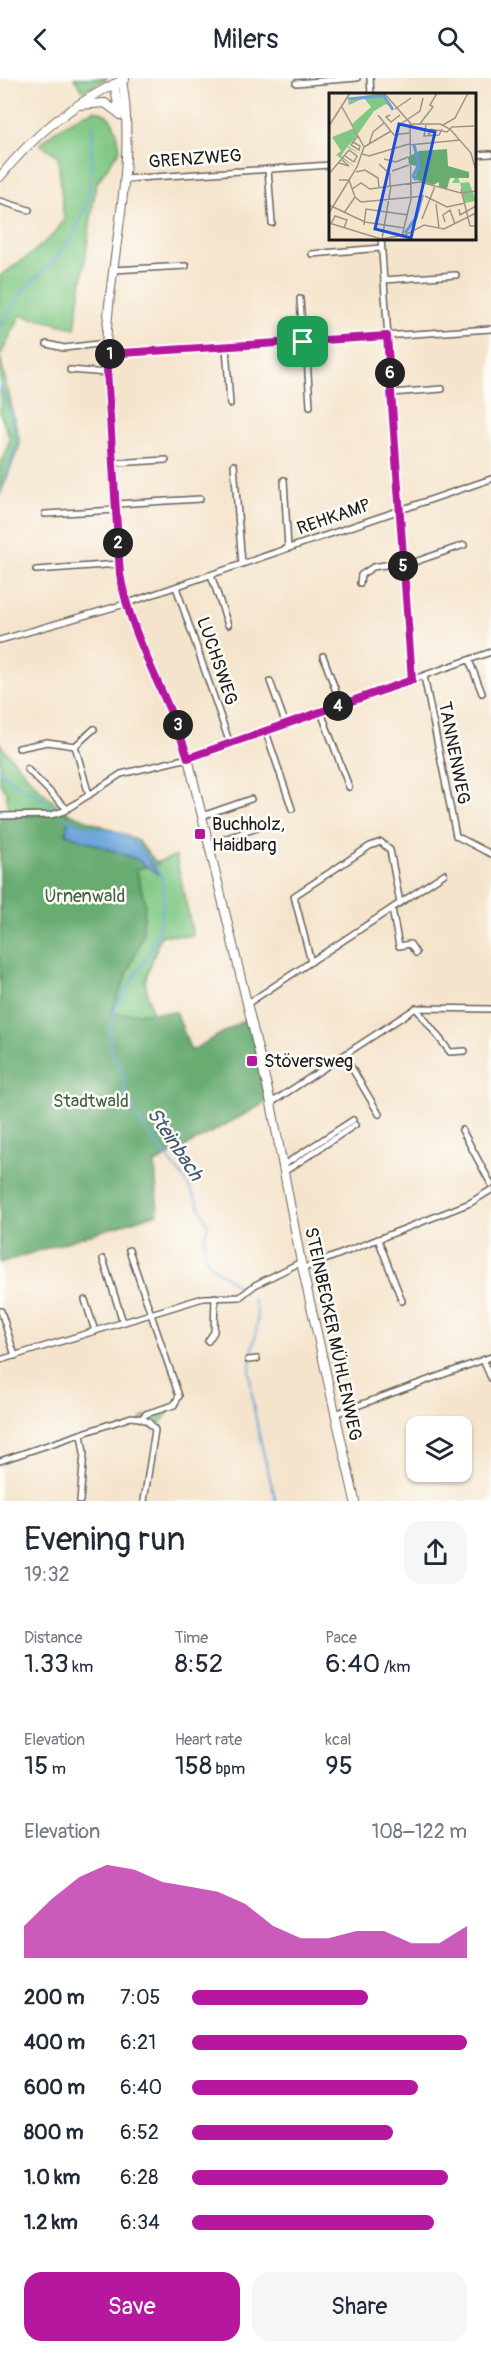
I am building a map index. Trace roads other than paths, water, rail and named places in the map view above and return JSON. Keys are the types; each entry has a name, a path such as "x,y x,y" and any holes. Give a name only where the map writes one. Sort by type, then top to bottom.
{"street":[{"path":"296,83 357,78"},
{"path":"370,78 371,93"},
{"path":"0,177 36,137 75,106 124,79"},
{"name":"STEINBECKER MÜHLENWEG","path":"124,79 126,131 124,179 106,354 119,564 125,604 179,728 188,758 271,1103 301,1265 355,1501"},
{"name":"STEINBECKER MÜHLENWEG","path":"114,84 126,131"},
{"path":"75,106 105,104 120,114"},
{"path":"476,155 491,154"},
{"name":"GRENZWEG","path":"124,179 329,165"},
{"name":"GRENZWEG","path":"268,169 272,223"},
{"path":"0,201 29,210"},
{"path":"381,240 398,511 412,680"},
{"path":"312,254 381,248"},
{"path":"113,270 186,266"},
{"path":"384,280 456,275"},
{"path":"300,299 310,406"},
{"path":"106,354 491,329"},
{"path":"47,344 64,348 106,343"},
{"path":"226,346 230,404"},
{"path":"70,369 107,373"},
{"path":"391,393 442,389"},
{"path":"113,463 166,460"},
{"path":"234,465 242,564"},
{"name":"REHKAMP","path":"0,640 125,604 491,479"},
{"name":"REHKAMP","path":"285,480 288,548"},
{"path":"45,514 200,499"},
{"path":"360,583 361,576 373,567 403,564 464,545"},
{"path":"36,570 119,564"},
{"path":"211,575 228,625"},
{"name":"LUCHSWEG","path":"176,587 230,744"},
{"path":"0,816 51,815 68,809 120,774 188,758 491,652"},
{"path":"323,656 341,705"},
{"path":"469,660 482,693"},
{"name":"TANNENWEG","path":"424,676 456,836 491,854"},
{"path":"270,681 286,724"},
{"path":"321,712 349,787"},
{"path":"19,748 47,742 75,746 94,729"},
{"path":"266,732 292,809"},
{"path":"75,746 89,795"},
{"path":"27,769 68,809"},
{"path":"202,816 251,799"},
{"path":"209,844 266,825"},
{"path":"311,962 294,896 370,846 381,842 390,850 400,903"},
{"path":"247,1004 444,874"},
{"path":"392,909 399,946 410,944 416,953"},
{"path":"271,1103 416,1008 491,1008"},
{"path":"416,1008 450,1052 465,1051"},
{"path":"344,1055 379,1114"},
{"path":"283,1169 354,1123"},
{"path":"462,1130 491,1184"},
{"path":"0,1360 203,1298 240,1297 255,1285 301,1265 378,1239 471,1203 491,1190"},
{"path":"378,1239 402,1301"},
{"path":"129,1250 179,1396 174,1405 146,1414 142,1418"},
{"path":"103,1259 123,1322"},
{"path":"208,1341 214,1332 214,1297"},
{"path":"85,1300 95,1331"},
{"path":"1,1311 15,1356"},
{"path":"335,1414 491,1357"},
{"path":"248,1360 257,1359"},
{"path":"483,1360 491,1378"},
{"path":"0,1461 131,1417 142,1418 151,1423 155,1430 144,1501"},
{"path":"80,1501 84,1453 81,1434"}],"water":[{"path":"68,820 125,836 140,848 159,875 136,859 66,834"}],"waterway":[{"name":"Steinbach","path":"0,329 23,290 54,261 73,235 89,199 93,123"},
{"name":"Steinbach","path":"0,382 18,440 0,493"},
{"name":"Steinbach","path":"0,769 11,780 55,810"},
{"name":"Steinbach","path":"63,816 80,825 127,837 150,860 162,880 163,908 159,929 148,955 116,1009 110,1032 110,1046 121,1071 132,1108 145,1129 186,1182 208,1224 204,1248 206,1257 215,1269 241,1289"},
{"name":"Steinbach","path":"253,1298 257,1327 250,1375 260,1439 276,1501"}],"place":[{"name":"Buchholz, Haidbarg","path":"200,834"},
{"name":"Stöversweg","path":"252,1061"}],"park label":[{"name":"Urnenwald","path":"85,896"},
{"name":"Stadtwald","path":"91,1101"}]}
